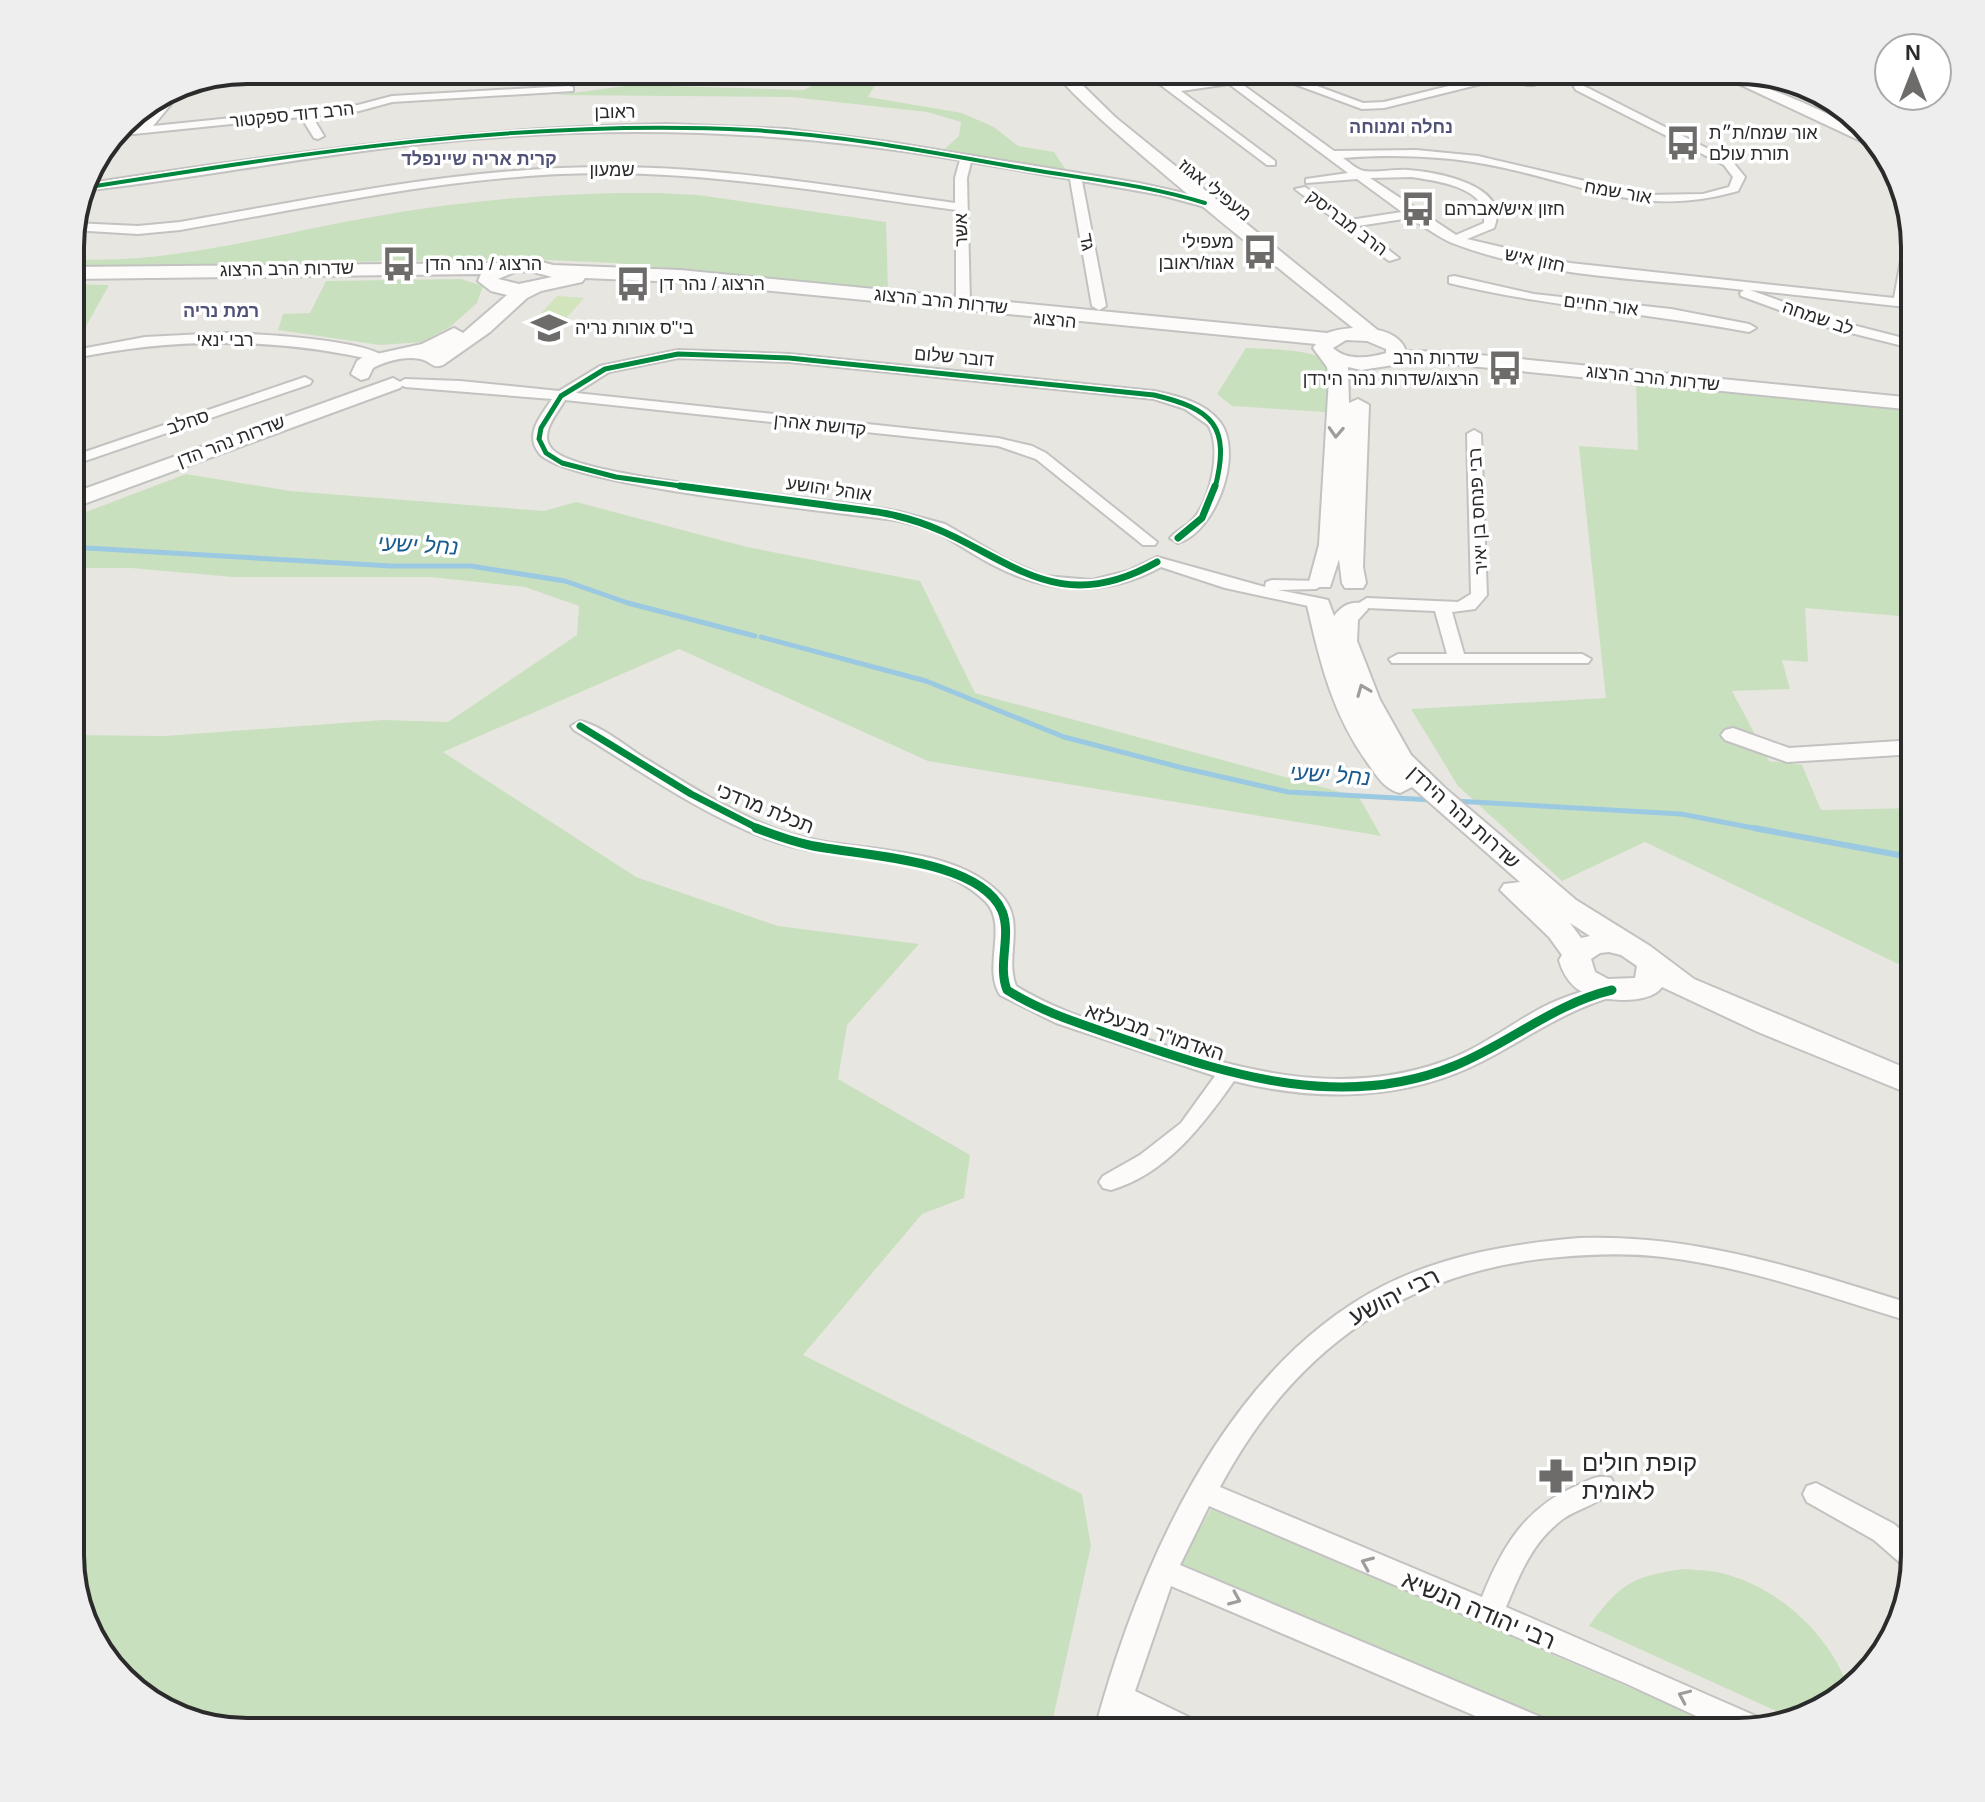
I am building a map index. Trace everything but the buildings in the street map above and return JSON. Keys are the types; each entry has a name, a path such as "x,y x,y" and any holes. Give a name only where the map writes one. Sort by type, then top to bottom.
{"main road":[{"name":"שדרות הרב הרצוג","path":"84,273 494,278"},
{"name":"שדרות הרב הרצוג","path":"84,281 438,275 494,278"},
{"name":"שדרות הרב הרצוג","path":"545,280 680,276 963,303 1331,345"},
{"name":"הרצוג","path":"545,280 589,277 706,286 1331,345"},
{"path":"494,278 506,289 545,280"},
{"path":"378,357 408,353 444,341 491,298 494,278"},
{"path":"408,353 428,356 434,367 520,294 545,280"},
{"path":"1331,345 1349,363 1382,350"},
{"path":"1331,345 1382,350"},
{"name":"שדרות נהר הירדן","path":"1331,345 1338,373 1331,545 1317,594 1341,693 1408,793 1560,930 1578,963"},
{"name":"שדרות הרב הרצוג","path":"1382,350 1901,394"},
{"name":"שדרות הרב הרצוג","path":"1382,350 1901,403"},
{"name":"שדרות נהר הירדן","path":"1382,350 1361,373 1359,380 1351,567 1361,597 1346,617 1344,641 1386,757 1565,906 1625,945"},
{"name":"שדרות נהר הדן","path":"84,480 330,390 361,374 364,365 378,357"},
{"name":"שדרות נהר הדן","path":"84,497 333,403 399,383 434,367"},
{"path":"361,374 376,382 399,383"},
{"path":"1317,594 1337,610 1361,597"},
{"path":"1901,1079 1681,985 1646,956 1625,945 1591,945 1578,963 1592,983 1682,1005 1901,1099"},
{"path":"1619,990 1647,985 1654,971 1652,963"}],"street":[{"name":"מעפילי אגוז","path":"1069,84 1176,180 1346,320 1348,327 1331,345"},
{"name":"מעפילי אגוז","path":"1071,84 1382,350"},
{"path":"1166,84 1271,163"},
{"path":"1173,89 1209,84"},
{"name":"חזון איש","path":"1235,84 1412,214 1455,240 1670,295 1724,284 1900,301"},
{"path":"1304,84 1349,104 1370,107 1468,84"},
{"name":"אור שמח","path":"1333,155 1391,151 1499,163 1641,199 1704,198 1734,189 1739,177 1728,163 1577,84"},
{"path":"1747,84 1854,133"},
{"name":"הרב דוד ספקטור","path":"132,132 359,108 392,99 569,89"},
{"path":"143,131 162,109"},
{"path":"305,114 318,136"},
{"name":"ראובן","path":"96,186 335,149 543,130 620,127 752,130 966,158 1205,203"},
{"name":"אשר","path":"963,303 961,178 966,158"},
{"name":"שמעון","path":"85,228 138,230 180,226 424,184 488,176 599,170 712,173 961,207"},
{"path":"1358,175 1420,174 1444,179 1479,194 1489,203 1493,214 1490,225 1455,240"},
{"name":"הרב מבריסק","path":"1358,175 1305,185 1348,224 1393,258"},
{"name":"גד","path":"1076,178 1099,306"},
{"name":"ראובן","path":"1147,190 1170,189 1177,186 1176,180"},
{"path":"1348,224 1412,214"},
{"name":"אור החיים","path":"1454,280 1534,298 1670,295 1749,328"},
{"name":"לב שמחה","path":"1724,284 1828,323 1901,341"},
{"path":"1900,301 1901,295"},
{"name":"רבי ינאי","path":"84,352 131,344 243,339 315,343 378,357"},
{"name":"דובר שלום","path":"561,396 605,369 678,354 706,353 948,372 1154,395 1195,409 1218,428 1221,440 1215,492 1201,520 1178,538"},
{"name":"קדושת אהרן","path":"434,367 460,385"},
{"name":"סחלב","path":"84,457 305,381"},
{"name":"קדושת אהרן","path":"399,383 460,385 998,442 1041,456 1149,542"},
{"name":"אוהל יהושע","path":"561,396 548,412 539,439 546,453 582,469 629,479 895,515 939,527 1001,563 1041,581 1092,585 1134,575 1168,561"},
{"name":"רבי פנחס בן יאיר","path":"1361,597 1443,608 1469,605 1481,589 1474,434"},
{"path":"1168,561 1178,538 1159,534 1151,537 1151,558 1168,561 1231,585 1317,594"},
{"path":"1443,608 1457,659"},
{"path":"1398,659 1582,659"},
{"name":"תכלת מרדכי","path":"580,726 723,812 804,844 966,876 995,899 1006,921 1000,970 1007,990"},
{"path":"1733,735 1787,755 1901,748"},
{"name":"האדמו\"ר מבעלזא","path":"1537,1018 1555,1003 1578,963"},
{"name":"האדמו\"ר מבעלזא","path":"1007,990 1052,1014 1228,1073 1299,1087 1378,1087 1412,1081 1454,1066 1569,1001 1619,990"},
{"path":"1111,1182 1148,1161 1189,1128 1228,1073"},
{"name":"רבי יהושע","path":"1112,1718 1145,1608 1241,1425 1289,1367 1326,1334 1367,1305 1434,1273 1491,1255 1542,1248 1660,1248 1734,1259 1817,1281 1901,1309"},
{"path":"1489,1614 1510,1561 1535,1523 1567,1501 1602,1486"},
{"name":"רבי יהודה הנשיא","path":"1204,1492 1489,1614 1710,1718"},
{"path":"1816,1494 1884,1532 1901,1547"},
{"path":"1163,1570 1512,1718"},
{"path":"1117,1697 1161,1718"}],"green space":[{"path":"817,84 876,84 868,97 962,113 994,127 1018,146 1054,152 1068,173 939,154 959,136 961,122 927,112 791,97 557,95 633,85 803,90"},
{"path":"621,193 698,195 886,222 888,290 616,263 525,259 84,266 84,259 184,253 443,206 514,198"},
{"path":"461,279 483,286 477,303 450,327 422,342 380,345 278,330 283,314 310,313 326,281"},
{"path":"84,284 109,285 84,330"},
{"path":"557,296 584,298 562,323 535,320"},
{"path":"1246,348 1306,353 1327,361 1331,367 1331,383 1326,412 1232,406 1217,394"},
{"path":"1636,380 1901,408 1901,616 1805,608 1808,662 1782,660 1790,689 1732,691 1769,761 1802,765 1821,810 1901,808 1901,965 1645,842 1562,881 1458,786 1411,709 1606,698 1579,446 1638,450"},
{"path":"186,474 290,491 544,511 576,502 747,547 920,581 975,693 1359,797 1381,836 928,761 679,649 443,752 636,877 778,926 919,944 847,1025 838,1079 970,1155 964,1198 922,1214 803,1355 1082,1494 1091,1546 1053,1718 237,1718 185,1706 166,1696 132,1670 118,1654 96,1617 84,1565 84,735 164,736 383,720 448,722 577,635 579,606 525,587 431,577 233,577 131,568 84,568 84,513"},
{"path":"1211,1509 1701,1718 1548,1718 1179,1563"},
{"path":"1684,1569 1716,1572 1762,1589 1781,1601 1815,1632 1844,1678 1819,1696 1779,1712 1589,1626 1619,1591 1652,1575"}],"waterway":[{"name":"נחל ישעי","path":"84,548 391,566 471,566 565,581 628,603 755,636"},
{"name":"נחל ישעי","path":"761,637 926,681 1064,737 1183,768 1288,792 1432,800"},
{"name":"נחל ישעי","path":"1455,801 1681,814 1764,830"},
{"name":"נחל ישעי","path":"1754,828 1901,855"}],"cycle path":[{"path":"96,186 249,162 416,141 499,133 667,127 786,132 855,140 1139,187 1205,203"},
{"path":"1157,562 1134,575 1092,585 1041,581 1001,563 939,527 895,515 616,477 562,463 546,453 539,439 541,428 561,396 605,369 678,354 789,358 1154,395 1198,410 1213,422 1221,437 1221,461 1206,510 1197,524 1178,538"},
{"path":"580,726 721,811 779,837 808,845 906,860 931,866 975,884 1001,908 1005,931 1001,967 1007,990 1034,1006 1064,1018 1247,1077 1329,1088 1371,1087 1412,1080 1474,1057 1550,1012 1590,995 1612,990"}],"place":[{"name":"אור שמח/ת״ת תורת עולם","path":"1683,143"},
{"name":"חזון איש/אברהם","path":"1418,209"},
{"name":"מעפילי אגוז/ראובן","path":"1260,252"},
{"name":"הרצוג / נהר הדן","path":"399,264"},
{"name":"הרצוג / נהר דן","path":"633,284"},
{"name":"בי\"ס אורות נריה","path":"549,328"},
{"name":"שדרות הרב הרצוג/שדרות נהר הירדן","path":"1505,368"},
{"name":"קופת חולים לאומית","path":"1556,1476"}],"district":[{"name":"נחלה ומנוחה","path":"1401,127"},
{"name":"קרית אריה שיינפלד","path":"479,159"},
{"name":"רמת נריה","path":"221,311"}]}
